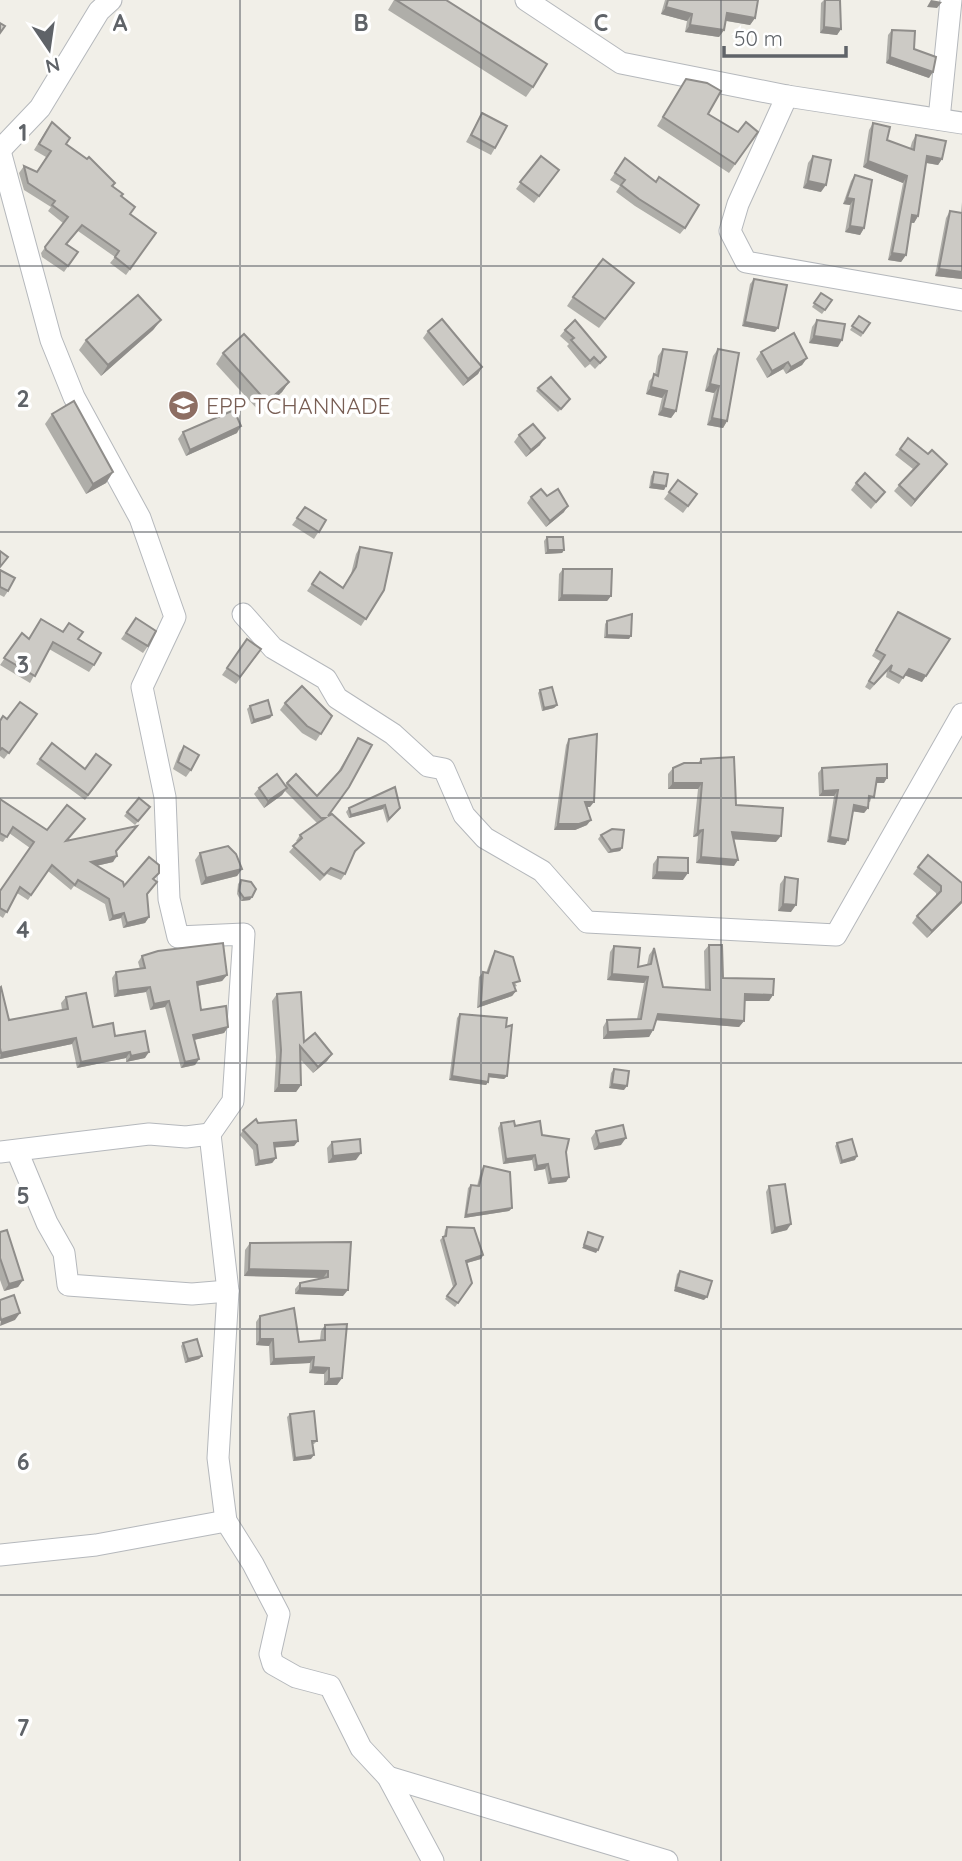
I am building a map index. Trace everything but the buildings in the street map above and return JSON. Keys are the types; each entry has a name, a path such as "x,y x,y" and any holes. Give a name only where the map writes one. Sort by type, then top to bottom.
{"street":[{"path":"111,0 99,11 40,108 0,150 51,340 74,397 140,518 175,617 142,687 165,797 169,899 178,937 244,934 233,1101 210,1134 228,1291 218,1458 226,1521 253,1564 279,1614 270,1654 273,1664 296,1677 330,1686 361,1748 388,1777 433,1861"},
{"path":"526,0 621,63 787,96 962,123"},
{"path":"939,120 951,0"},
{"path":"787,96 738,204 730,230 746,262 962,300"},
{"path":"243,614 273,648 326,679 337,698 393,734 428,766 444,769 464,815 485,838 542,871 587,922 836,935 962,714"},
{"path":"210,1134 186,1137 149,1134 9,1152 64,1253 68,1285 192,1294 228,1291"},
{"path":"5,1551 96,1545 226,1521"},
{"path":"388,1777 667,1861"}],"place":[{"name":"EPP TCHANNADE","path":"183,405"}]}
